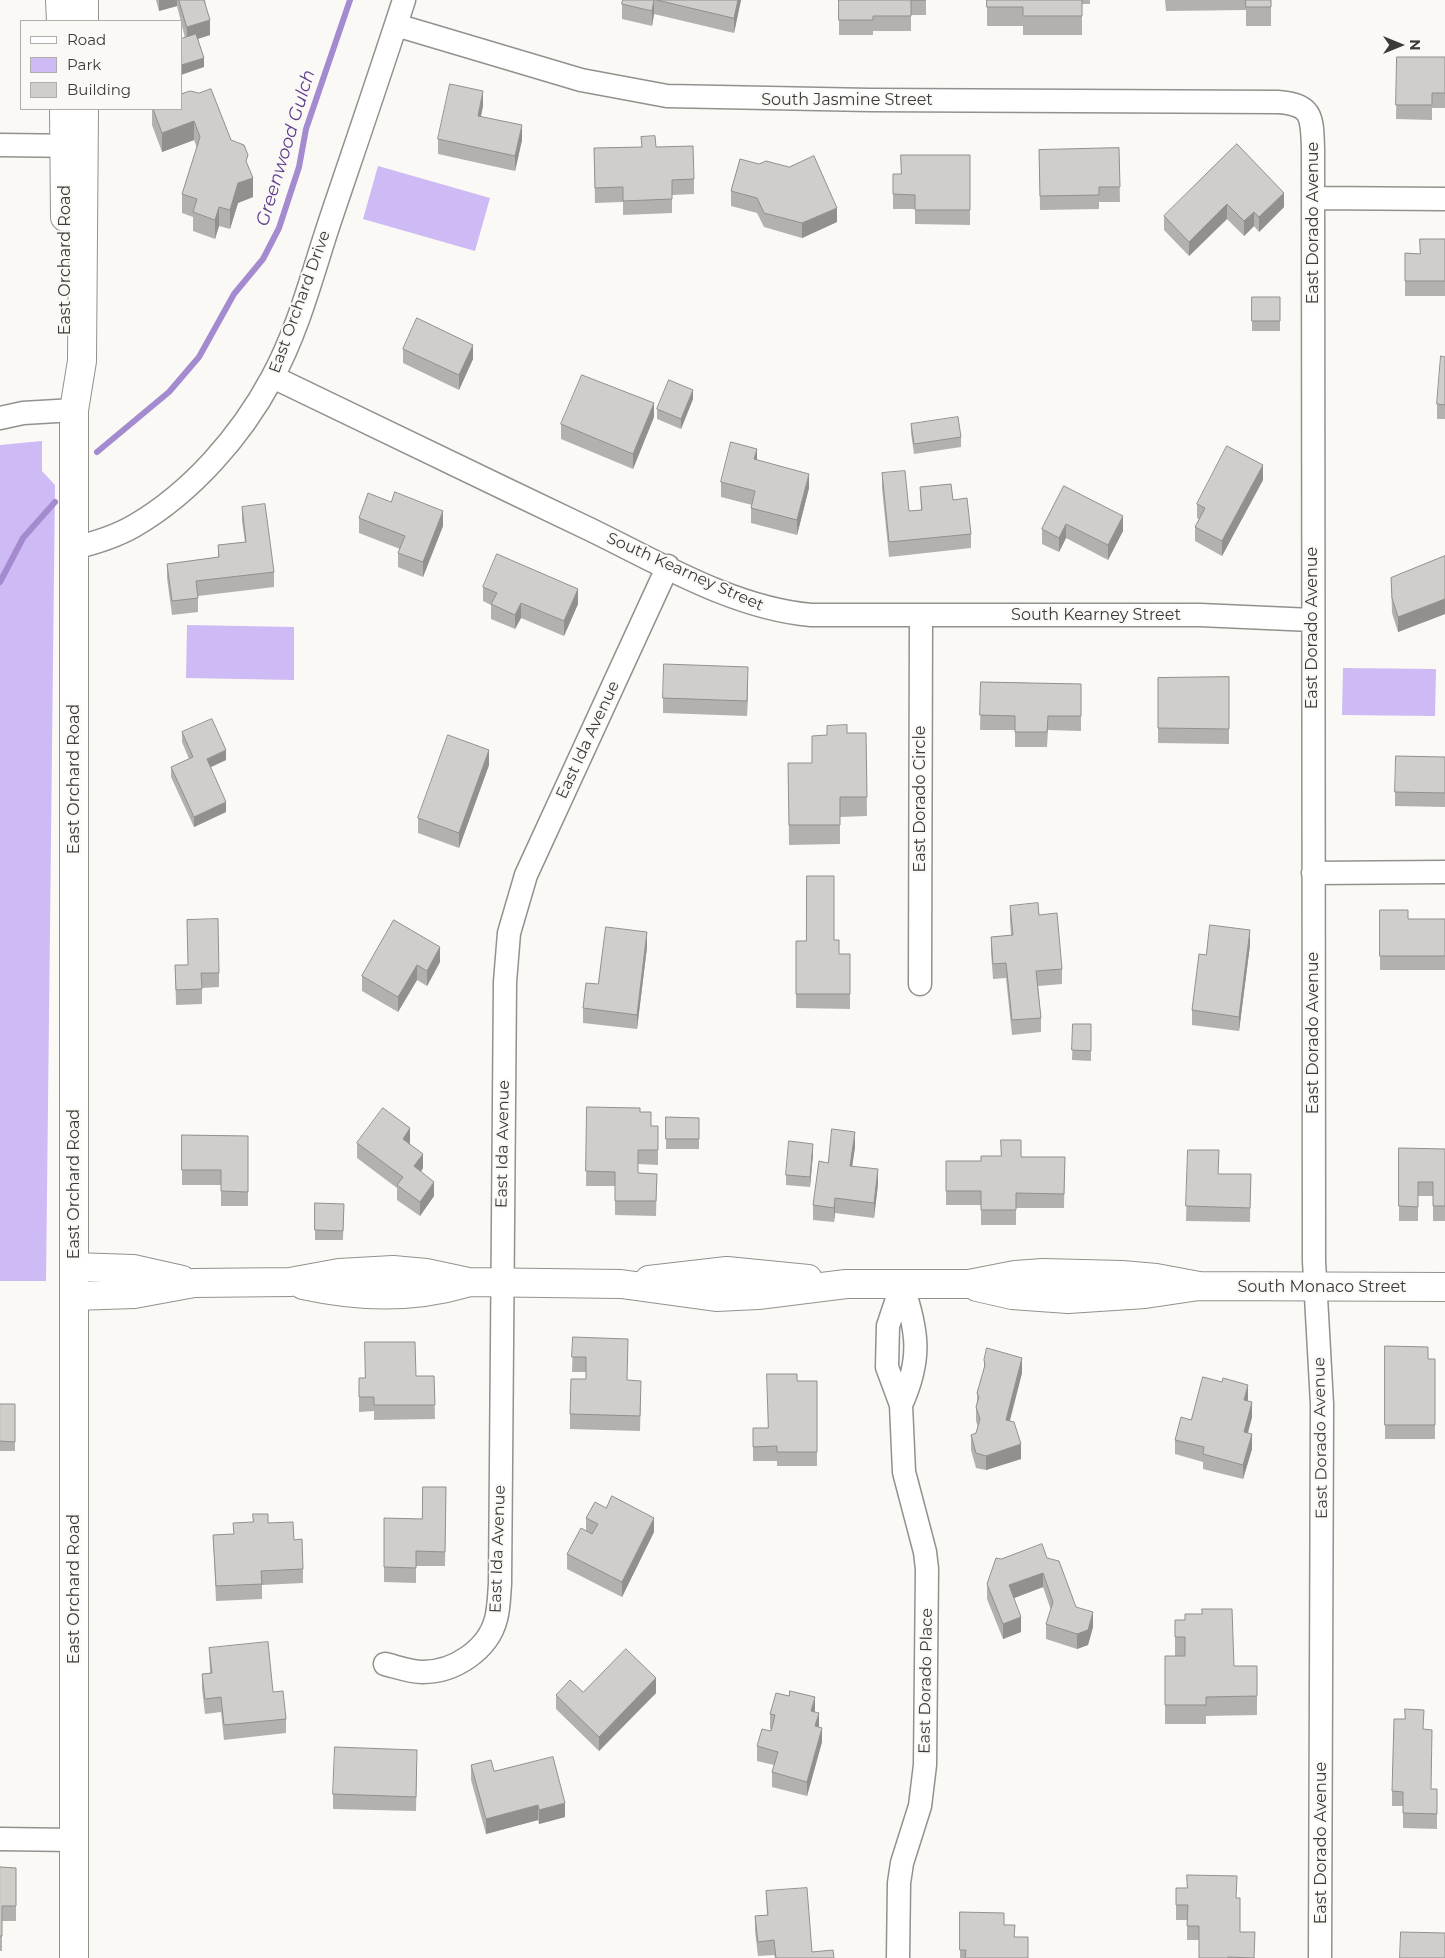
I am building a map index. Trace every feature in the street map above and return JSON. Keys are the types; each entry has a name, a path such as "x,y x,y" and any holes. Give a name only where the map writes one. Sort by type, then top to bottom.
{"main road":[{"path":"60,0 61,20"},
{"path":"84,0 84,20"},
{"name":"East Orchard Road","path":"64,110 74,146 82,361 74,410 74,1958"},
{"name":"East Orchard Road","path":"74,146 84,110"},
{"name":"South Monaco Street","path":"74,1267 134,1269 194,1283"},
{"name":"South Monaco Street","path":"74,1296 134,1294 194,1283 290,1282 340,1292 391,1295 426,1294 468,1282 621,1284 687,1274 728,1271 846,1284 969,1284 1012,1294 1068,1299 1128,1296 1199,1286 1445,1287"}],"street":[{"name":"East Orchard Drive","path":"74,548 116,536 133,527 169,501 216,457 249,417 272,377 299,312 404,0"},
{"name":"South Jasmine Street","path":"396,24 581,80 667,96 870,100 1288,102 1306,110"},
{"name":"East Dorado Avenue","path":"1306,110 1312,127 1313,198 1314,1261 1322,1404 1320,1958"},
{"path":"0,145 74,146"},
{"path":"1313,198 1445,199"},
{"name":"South Kearney Street","path":"272,377 737,598 782,612 811,615 1200,615 1312,620"},
{"path":"0,418 23,413 74,410"},
{"name":"East Ida Avenue","path":"385,1664 423,1672 451,1667 463,1661 485,1642 496,1620 500,1584 506,954 513,915 526,875 668,566"},
{"name":"East Dorado Circle","path":"920,984 921,615"},
{"path":"1313,873 1445,872"},
{"name":"East Dorado Place","path":"898,1958 899,1883 902,1863 920,1806 927,1740 927,1569 925,1552 904,1472 901,1405 887,1367 890,1316 902,1284"},
{"path":"0,1839 74,1840"}],"green space":[{"path":"378,166 490,198 475,251 363,219"},
{"path":"42,441 42,471 55,485 46,1281 0,1281 0,445"},
{"path":"187,625 294,627 294,680 186,678"},
{"path":"1343,668 1436,669 1435,716 1342,715"}],"building":[{"path":"179,0 204,0 210,20 187,27"},
{"path":"623,0 654,0 652,11 622,4"},
{"path":"657,0 738,0 734,18"},
{"path":"839,0 911,0 911,16 873,16 873,20 839,20"},
{"path":"987,0 1082,0 1082,16 1023,16 1023,7 987,7"},
{"path":"1246,0 1271,0 1271,7 1246,7"},
{"path":"196,34 204,58 182,65 182,39"},
{"path":"1397,57 1445,57 1445,93 1432,93 1432,105 1396,105"},
{"path":"450,84 483,91 478,116 522,125 515,156 438,139"},
{"path":"211,89 231,140 244,145 248,155 246,161 253,178 238,183 230,210 219,207 215,220 193,212 197,199 182,194 200,137 194,121 162,133 153,110 182,110 182,94 190,91 199,93"},
{"path":"655,136 656,147 693,146 694,179 672,180 672,199 623,201 623,187 595,188 594,148 642,147 641,137"},
{"path":"1237,144 1284,193 1259,217 1254,212 1244,221 1227,204 1189,242 1164,216"},
{"path":"1119,148 1120,187 1099,187 1099,195 1040,196 1039,150"},
{"path":"901,155 970,155 970,210 915,210 915,195 893,194 893,174 901,174"},
{"path":"814,156 837,208 802,223 764,213 757,198 731,191 740,159 759,164 766,161 789,167"},
{"path":"1420,239 1445,239 1445,281 1405,281 1405,253 1420,254"},
{"path":"1252,297 1280,297 1280,321 1252,321"},
{"path":"417,318 473,345 459,375 403,349"},
{"path":"1441,356 1445,357 1445,405 1437,404"},
{"path":"582,375 654,403 633,454 561,424"},
{"path":"669,380 693,390 681,419 657,409"},
{"path":"958,417 961,437 914,444 911,424"},
{"path":"731,442 757,449 754,459 809,474 797,520 751,508 755,491 721,482"},
{"path":"1227,446 1263,465 1222,541 1195,527 1205,508 1197,504"},
{"path":"905,471 909,511 922,510 920,487 951,484 953,500 967,498 971,534 889,542 882,473"},
{"path":"1064,486 1123,516 1108,545 1066,524 1059,538 1042,529"},
{"path":"395,492 443,511 423,562 398,553 405,536 359,518 368,493 391,502"},
{"path":"265,504 274,572 196,581 198,598 172,601 167,564 219,557 218,545 246,542 242,507"},
{"path":"497,554 578,589 564,621 521,603 515,615 491,604 497,593 483,587"},
{"path":"1445,556 1445,599 1398,617 1392,598 1391,578"},
{"path":"664,664 748,667 747,701 663,698"},
{"path":"1229,677 1229,729 1158,728 1158,678"},
{"path":"981,682 1081,684 1081,716 1048,716 1047,732 1015,732 1015,716 980,715"},
{"path":"212,719 226,750 207,759 226,802 194,817 171,767 193,757 182,732"},
{"path":"847,725 847,733 866,733 867,797 840,797 840,825 789,825 788,763 812,763 812,736 827,735 827,726"},
{"path":"448,735 489,750 459,833 418,818"},
{"path":"1396,756 1445,757 1445,793 1395,792"},
{"path":"807,876 834,876 834,940 839,940 839,954 850,954 850,994 796,994 796,941 806,941"},
{"path":"1038,903 1039,915 1057,913 1062,969 1036,971 1041,1018 1012,1020 1006,963 993,964 991,937 1013,935 1010,906"},
{"path":"1380,910 1408,910 1408,919 1445,919 1445,956 1380,956"},
{"path":"218,919 219,973 201,973 202,989 176,990 175,965 188,965 187,920"},
{"path":"394,920 440,947 427,971 417,965 398,997 362,976"},
{"path":"1210,925 1250,930 1239,1017 1192,1010 1199,954 1206,955"},
{"path":"606,927 647,932 637,1015 583,1008 586,983 598,984"},
{"path":"1073,1024 1091,1024 1091,1051 1072,1050"},
{"path":"587,1107 640,1108 640,1112 651,1112 651,1126 658,1126 658,1150 638,1150 638,1173 657,1174 656,1201 615,1201 615,1172 586,1171"},
{"path":"383,1108 410,1128 403,1139 423,1154 414,1166 434,1182 420,1202 397,1185 403,1177 357,1143"},
{"path":"666,1117 699,1118 699,1139 666,1139"},
{"path":"832,1129 855,1132 850,1166 878,1169 874,1203 835,1198 834,1208 813,1205 819,1161 828,1163"},
{"path":"182,1135 248,1136 248,1192 221,1191 221,1170 182,1170"},
{"path":"1001,1140 1021,1140 1021,1157 1065,1157 1064,1194 1016,1193 1016,1210 981,1210 981,1191 946,1191 946,1161 981,1161 981,1156 1001,1156"},
{"path":"789,1141 813,1144 810,1177 786,1175"},
{"path":"1399,1148 1445,1149 1445,1206 1433,1206 1433,1182 1418,1182 1418,1207 1399,1206"},
{"path":"1188,1150 1219,1150 1218,1174 1251,1174 1250,1208 1186,1206"},
{"path":"315,1203 344,1204 343,1231 315,1230"},
{"path":"573,1337 628,1339 627,1380 641,1381 640,1416 570,1414 571,1379 586,1379 586,1357 572,1357"},
{"path":"365,1342 415,1342 416,1376 434,1376 435,1405 374,1405 374,1397 359,1397 359,1378 365,1378"},
{"path":"1385,1346 1428,1347 1428,1359 1435,1359 1435,1425 1385,1425"},
{"path":"987,1348 1022,1358 1006,1420 1014,1422 1021,1444 986,1456 976,1453 971,1435 976,1433 980,1419 976,1407 979,1397 977,1393 985,1365 984,1360"},
{"path":"767,1374 797,1374 797,1381 817,1381 817,1452 777,1452 777,1446 753,1447 753,1428 768,1428"},
{"path":"1203,1377 1222,1382 1223,1378 1248,1385 1244,1400 1252,1402 1244,1432 1252,1434 1243,1465 1203,1454 1204,1447 1175,1440 1181,1417 1191,1420"},
{"path":"0,1404 15,1404 15,1442 0,1441"},
{"path":"423,1487 446,1487 445,1552 416,1551 416,1568 384,1567 384,1518 422,1519"},
{"path":"612,1496 654,1518 622,1582 567,1554 581,1528 592,1534 598,1524 586,1518 595,1502 606,1508"},
{"path":"253,1514 268,1514 268,1523 293,1522 294,1540 302,1539 303,1569 261,1571 262,1584 216,1586 213,1535 234,1534 233,1523 253,1522"},
{"path":"1042,1544 1047,1558 1059,1561 1076,1607 1093,1612 1088,1630 1077,1634 1046,1624 1053,1602 1043,1573 1009,1585 1021,1617 1003,1624 987,1584 996,1558 1001,1559"},
{"path":"1202,1609 1232,1609 1234,1666 1257,1666 1257,1696 1206,1697 1206,1705 1165,1705 1165,1656 1185,1656 1185,1637 1175,1637 1175,1620 1185,1620 1185,1614 1202,1614"},
{"path":"268,1642 273,1692 283,1691 286,1719 224,1725 221,1697 205,1699 202,1674 212,1673 209,1648"},
{"path":"626,1649 656,1678 599,1737 556,1695 570,1680 583,1692"},
{"path":"790,1691 815,1697 811,1711 819,1713 815,1726 822,1728 807,1782 772,1772 778,1752 757,1746 762,1729 771,1731 775,1715 770,1714 776,1693 789,1696"},
{"path":"1405,1709 1424,1710 1423,1729 1432,1730 1431,1789 1437,1789 1437,1814 1403,1813 1403,1792 1392,1791 1394,1719 1405,1719"},
{"path":"335,1747 417,1750 416,1797 333,1794"},
{"path":"553,1757 565,1803 539,1810 538,1805 486,1819 471,1765 491,1760 494,1771"},
{"path":"0,1867 16,1868 16,1906 2,1906 2,1936 0,1936"},
{"path":"1187,1875 1237,1876 1236,1898 1240,1898 1240,1932 1255,1932 1254,1958 1199,1958 1199,1926 1187,1926 1188,1905 1176,1905 1176,1888 1187,1888"},
{"path":"807,1888 812,1952 833,1950 834,1958 776,1958 774,1940 758,1942 755,1916 768,1915 766,1891"},
{"path":"960,1912 1004,1913 1004,1925 1015,1925 1014,1937 1028,1937 1028,1958 965,1958 966,1950 960,1950"},
{"path":"1401,1932 1445,1933 1445,1958 1400,1958"}],"waterway":[{"name":"Greenwood Gulch","path":"97,452 169,392 199,357 234,294 263,259 279,228 299,167 306,129 350,0"},
{"name":"Greenwood Gulch","path":"0,582 23,538 55,502"}]}
